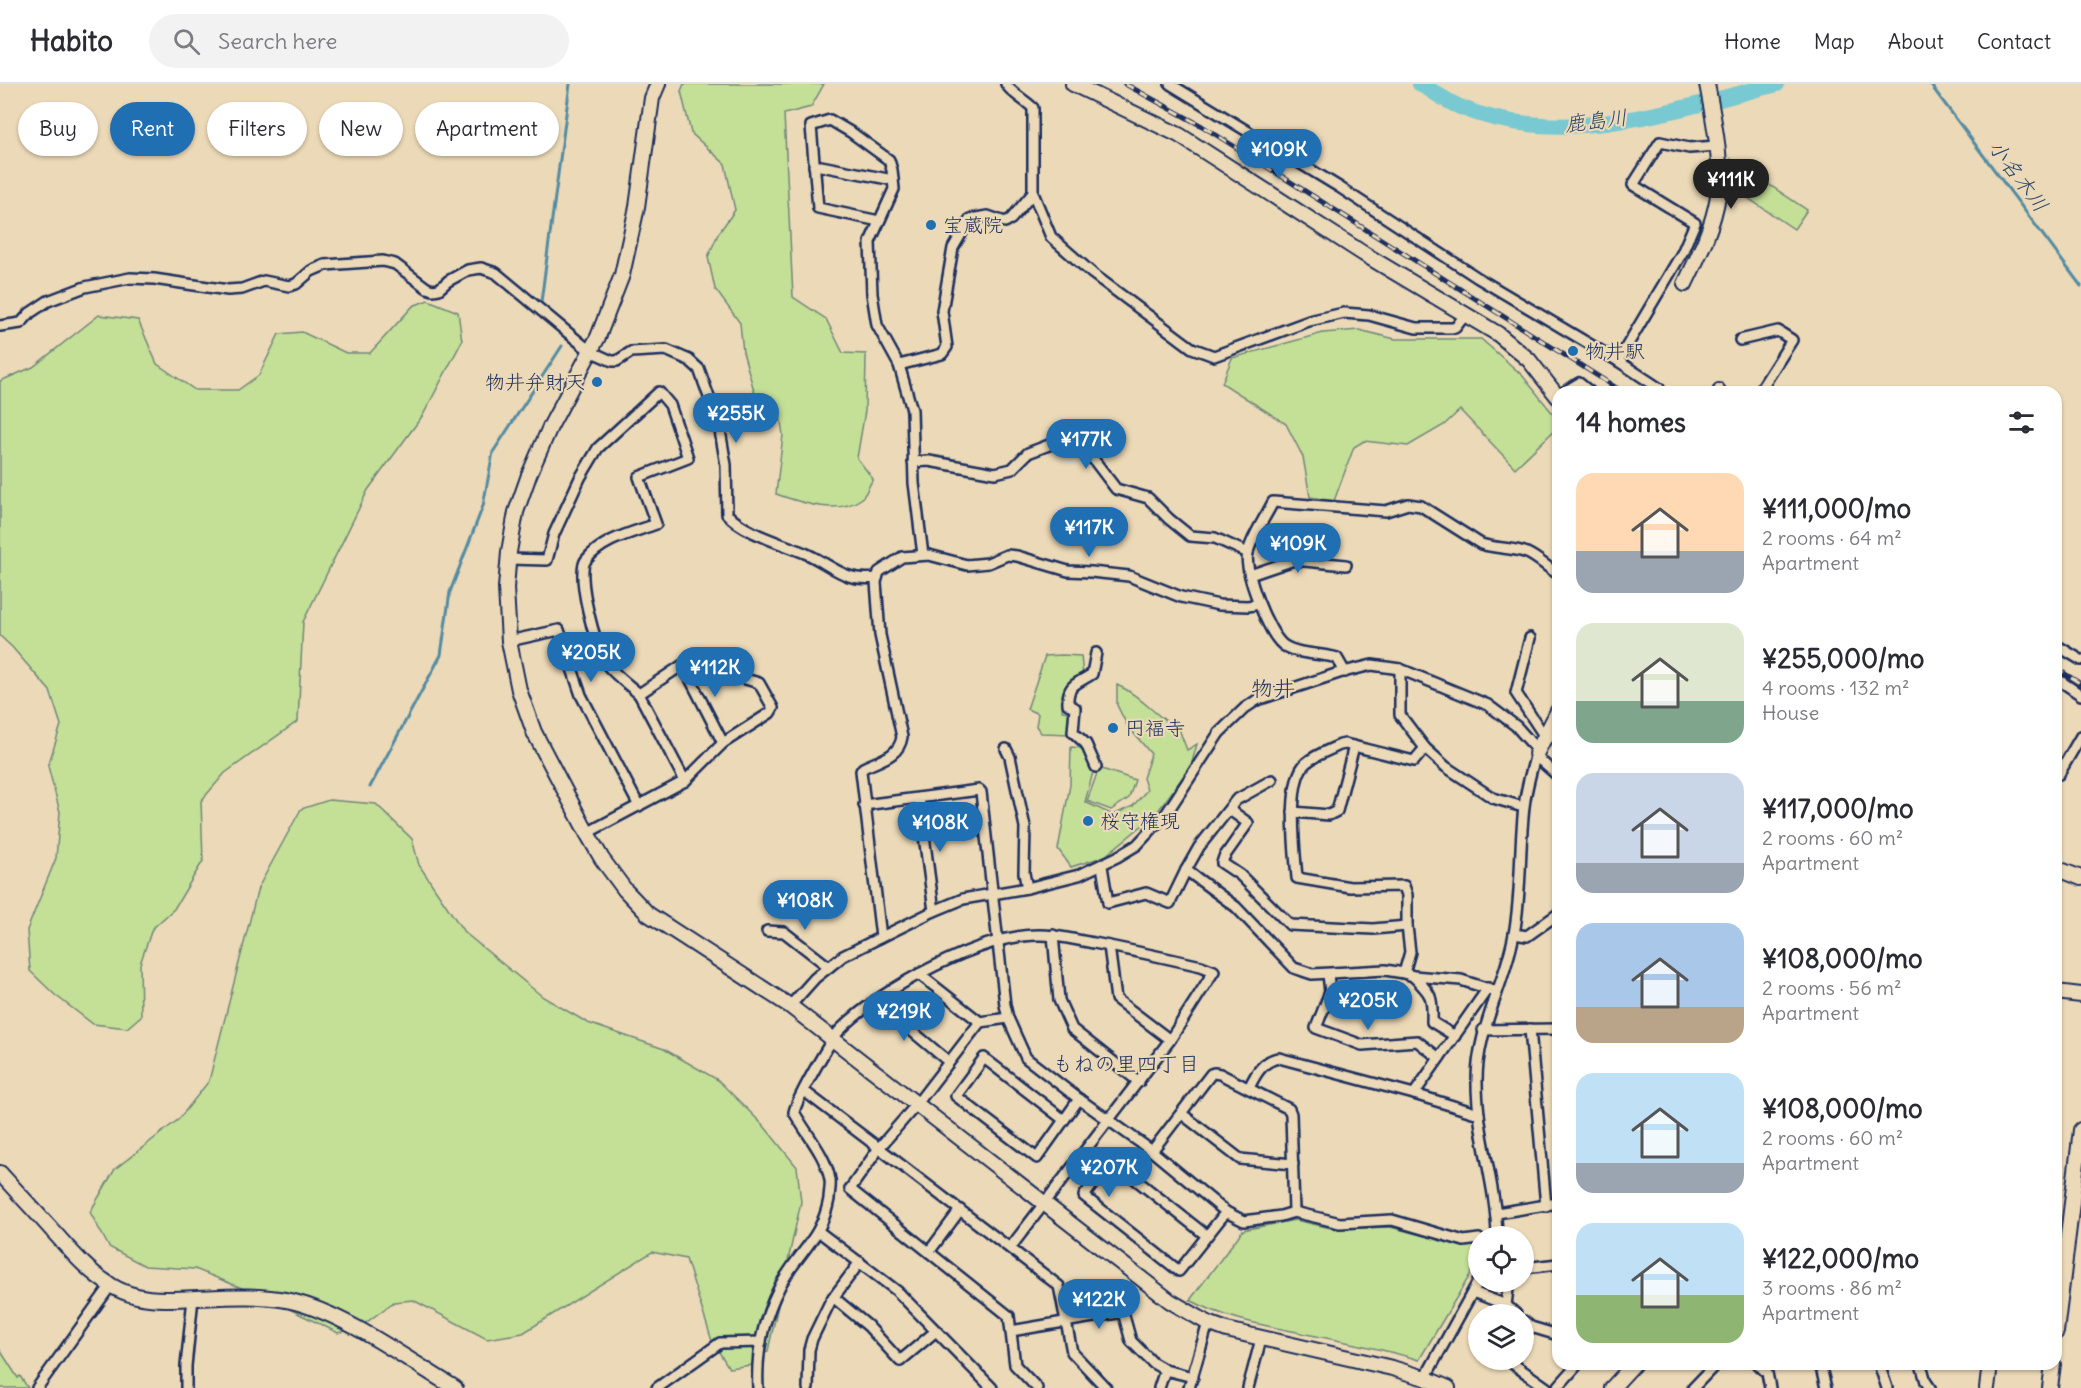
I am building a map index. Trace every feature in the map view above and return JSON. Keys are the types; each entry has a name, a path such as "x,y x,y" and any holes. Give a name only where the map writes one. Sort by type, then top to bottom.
{"street":[{"path":"658,84 652,98 637,207 622,275 598,337 550,427 529,476 516,512 508,560 506,588 509,641 519,690 534,732 602,859 625,890 648,914 790,1006 1170,1302 1208,1323 1261,1340 1392,1368 1448,1388"},
{"path":"1006,84 1010,91 1027,101 1033,108 1033,193 1051,237 1093,274 1192,348 1214,356 1308,321 1344,313 1369,315 1416,328 1455,328 1466,314"},
{"path":"1073,84 1179,135 1364,254 1498,334 1529,360 1552,387"},
{"path":"1170,84 1339,187 1478,278 1656,386"},
{"path":"1685,284 1706,239 1718,194 1717,146 1707,84"},
{"path":"879,221 818,208 811,126 830,120 889,160 894,189 870,242 874,312 881,335 898,365 912,410 914,483 922,555"},
{"path":"1618,361 1682,253 1695,223 1633,185 1660,142 1698,149 1717,146"},
{"path":"814,166 893,180"},
{"path":"898,365 942,354 947,348 942,311 949,267 953,248 970,219 988,216 1005,222 1011,219 1033,193"},
{"path":"0,326 21,323 30,313 48,301 85,287 130,278 154,279 228,290 242,289 264,281 289,286 296,284 310,271 325,265 383,261 395,264 427,288 434,290 468,270 481,268 496,273 590,351 612,361 617,361 631,352 666,350 689,360 699,369 719,425 726,465 727,514 763,536 808,554 848,575 864,579 877,578"},
{"path":"1740,340 1778,331 1792,340 1762,386"},
{"path":"508,560 547,560 554,534 580,478 598,448 659,392 670,405 688,458 639,477 656,524 608,542 585,561 582,572 590,618 605,662 639,694 685,781"},
{"path":"914,462 930,461 995,473 1012,469 1029,453 1075,435 1116,489 1148,498 1169,519 1191,536 1215,538 1248,553"},
{"path":"1345,672 1337,658 1298,650 1283,644 1259,604 1250,575 1248,553 1273,502 1386,511 1408,504 1421,506 1491,548 1514,549 1528,554 1552,570"},
{"path":"881,937 861,771 894,754 901,744 902,737 880,635 877,578 879,572 902,557 922,555 967,565 988,564 1007,555 1068,572 1129,576 1181,597 1219,605 1259,604"},
{"path":"1250,575 1294,560 1346,565"},
{"path":"1541,562 1552,562"},
{"path":"509,641 559,630 581,696 639,806"},
{"path":"1414,1094 1455,1036 1493,990 1506,967 1514,934 1521,870 1523,807 1536,754 1549,737 1516,693 1530,638"},
{"path":"2062,649 2081,660"},
{"path":"1096,653 1092,674 1071,687 1068,693 1068,704 1075,708 1073,732 1086,744 1096,767"},
{"path":"587,833 685,781 723,743 770,713 773,708 759,683 687,662 639,694"},
{"path":"682,665 723,743"},
{"path":"790,1006 802,992 843,956 934,911 963,899 1027,888 1079,875 1102,866 1137,845 1161,820 1220,733 1245,708 1257,700 1345,672 1372,665 1400,669 1488,705 1516,726 1532,744 1541,761 1552,771"},
{"path":"1400,669 1400,715 1425,748 1446,767 1493,798 1523,807"},
{"path":"2062,682 2081,694"},
{"path":"2062,769 2081,736"},
{"path":"1409,974 1407,895 1404,886 1350,887 1297,878 1293,803 1301,768 1308,761 1340,745 1345,744 1414,761 1425,748"},
{"path":"1293,812 1329,815 1337,811 1354,746"},
{"path":"1006,749 1010,757 1025,827 1024,873 1027,888"},
{"path":"1102,866 1108,903 1146,893 1170,903 1199,847 1236,800 1272,780"},
{"path":"864,805 979,790 981,792 1008,1017 1026,1058 1152,1151 1226,1212 1244,1221 1294,1212 1340,1222 1392,1220 1468,1240"},
{"path":"919,798 934,911"},
{"path":"1230,810 1248,823 1224,856 1222,863 1240,876 1290,925 1373,928 1407,926"},
{"path":"1186,870 1236,907 1294,968 1312,974 1385,970 1461,980 1493,990"},
{"path":"2062,870 2081,878"},
{"path":"1514,934 1527,936 1552,918"},
{"path":"767,931 784,932 829,967"},
{"path":"1053,935 1059,1000 1072,1029 1139,1082"},
{"path":"758,1388 758,1365 767,1317 781,1284 818,1231 826,1213 830,1181 818,1148 794,1112 832,1039 841,1029 895,987 919,974 998,940 1017,936 1053,935 1201,966 1214,971 1170,1040 1010,1248"},
{"path":"1109,946 1116,999 1170,1040"},
{"path":"919,974 980,1022"},
{"path":"1328,974 1330,992 1316,1028 1362,1045 1417,1041 1439,1058"},
{"path":"1409,974 1428,991 1433,1001 1432,1022 1455,1036"},
{"path":"1493,990 1477,1064 1476,1084 1479,1114 1497,1213 1497,1226"},
{"path":"2062,993 2081,995"},
{"path":"876,1001 950,1062"},
{"path":"1008,1017 980,1022 916,1105 879,1148 850,1189 1009,1316 1015,1365 1037,1388"},
{"path":"1530,1029 1546,1206"},
{"path":"1484,1030 1552,1029"},
{"path":"1064,1120 984,1058 956,1096 1037,1158 1079,1099"},
{"path":"1249,1088 1258,1069 1276,1058 1414,1094 1479,1114"},
{"path":"1152,1151 1214,1073 1249,1088 1289,1109 1291,1114 1294,1212"},
{"path":"804,1091 1059,1286 1072,1352 1106,1388"},
{"path":"1182,1114 1240,1159 1293,1164"},
{"path":"2062,1253 2081,1130"},
{"path":"1207,1236 1111,1160 1084,1196 1179,1271 1207,1236 1226,1212"},
{"path":"0,1173 81,1262 111,1285 141,1296 161,1299 260,1295 305,1306 354,1327 455,1388"},
{"path":"1497,1213 1552,1204"},
{"path":"929,1252 960,1210"},
{"path":"818,1231 897,1291 992,1388"},
{"path":"808,1388 809,1350 833,1297 860,1262"},
{"path":"1534,1267 1552,1265"},
{"path":"38,1388 111,1285"},
{"path":"1425,1378 1473,1292 1494,1304"},
{"path":"833,1297 868,1326 900,1361 936,1331"},
{"path":"186,1388 186,1365 194,1298"},
{"path":"1011,1331 1123,1312 1131,1341 1153,1363 1165,1370 1192,1377"},
{"path":"1189,1388 1208,1323"},
{"path":"1534,1329 1552,1333"},
{"path":"1248,1388 1261,1340"},
{"path":"657,1388 720,1343 761,1342"},
{"path":"1159,1388 1165,1370"},
{"path":"1521,1370 1546,1388"},
{"path":"1557,1388 1573,1370"},
{"path":"1612,1388 1628,1370"},
{"path":"1693,1388 1710,1370"},
{"path":"1764,1370 1767,1373 1770,1388"},
{"path":"1822,1370 1826,1388"},
{"path":"1881,1370 1887,1388"},
{"path":"1923,1370 1930,1388"},
{"path":"1987,1388 1989,1370"},
{"path":"2050,1388 2052,1370"},
{"path":"1701,1379 1709,1388"}],"green space":[{"path":"684,84 824,84 811,107 784,114 793,297 826,319 843,353 866,354 865,411 857,458 873,479 863,497 851,504 841,507 818,506 776,494 783,435 779,410 755,394 743,352 740,323 715,289 708,257 718,234 735,210 725,164 691,133 681,91"},
{"path":"1731,159 1807,210 1794,229 1733,188"},
{"path":"428,300 458,312 462,341 423,415 368,490 303,622 298,721 225,773 201,801 203,861 174,909 152,929 140,964 141,1016 127,1028 93,1024 55,995 30,971 27,930 56,858 60,812 48,766 61,725 50,691 0,636 0,381 33,367 99,315 138,320 157,364 195,390 238,390 259,375 279,334 302,332 346,353 370,353 413,306"},
{"path":"1359,330 1395,339 1481,339 1522,375 1552,412 1552,433 1515,468 1460,410 1444,425 1408,446 1364,441 1354,447 1334,501 1310,497 1303,457 1286,424 1222,383 1232,358 1323,333"},
{"path":"1045,656 1081,656 1083,676 1067,685 1063,697 1062,711 1072,713 1071,734 1041,733 1036,726 1038,714 1027,709"},
{"path":"1117,685 1126,689 1179,729 1187,750 1197,744 1191,766 1155,815 1105,856 1071,867 1058,849 1070,785 1071,747 1082,748 1093,772 1085,802 1113,815 1133,806 1147,790 1143,778 1151,754 1127,725 1117,705"},
{"path":"1099,768 1135,780 1129,798 1111,810 1087,801"},
{"path":"329,800 376,804 412,839 419,865 464,932 543,997 588,1023 664,1049 718,1080 764,1126 797,1167 801,1202 768,1351 752,1365 729,1368 712,1341 686,1259 652,1252 523,1333 487,1339 413,1300 394,1302 360,1327 338,1333 269,1299 195,1269 145,1266 109,1247 90,1212 115,1169 179,1119 209,1081 258,888 301,809"},
{"path":"1295,1220 1335,1229 1390,1227 1468,1246 1468,1278 1419,1360 1371,1347 1265,1326 1214,1311 1190,1300 1243,1230"},
{"path":"0,1350 18,1378 20,1376 28,1388 0,1388"}],"waterway":[{"path":"541,302 570,84"},
{"name":"鹿島川","path":"1420,84 1460,107 1499,119 1538,125 1578,125 1619,121 1659,114 1777,84"},
{"name":"小名木川","path":"1930,84 2081,286"},
{"path":"370,787 441,655 450,592 483,506 493,452 562,346"}],"railway":[{"path":"1125,84 1202,126 1614,386"},
{"path":"2062,672 2081,684"}],"place":[{"name":"宝蔵院","path":"931,225"},
{"name":"物井駅","path":"1573,351"},
{"name":"物井弁財天","path":"597,382"},
{"name":"円福寺","path":"1113,728"},
{"name":"桜守権現","path":"1088,821"}],"district":[{"name":"物井","path":"1273,688"},
{"name":"もねの里四丁目","path":"1126,1064"}]}
